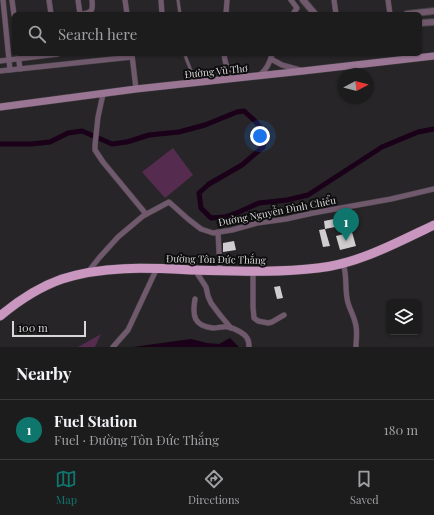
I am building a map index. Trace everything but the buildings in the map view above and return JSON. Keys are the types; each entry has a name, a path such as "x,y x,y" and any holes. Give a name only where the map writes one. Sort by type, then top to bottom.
{"highway":[{"name":"Đường Tôn Đức Thắng","path":"0,316 35,291 60,280 88,272 114,269 157,268 253,272 320,268 343,263 383,249 434,224"}],"main road":[{"name":"Đường Vũ Thơ","path":"0,107 136,89 434,56"}],"street":[{"path":"3,0 3,24 10,70"},
{"path":"12,0 14,12"},
{"path":"49,0 51,12"},
{"path":"78,0 81,12"},
{"path":"90,12 93,8 92,0"},
{"path":"125,0 127,12"},
{"path":"161,0 162,12"},
{"path":"226,12 227,0"},
{"path":"291,0 297,8"},
{"path":"294,12 302,0 313,12"},
{"path":"334,0 336,12"},
{"path":"388,0 390,12"},
{"path":"422,12 434,11"},
{"path":"422,23 434,22"},
{"path":"0,61 9,60 19,56 20,69"},
{"path":"0,71 132,56 136,89"},
{"path":"224,56 228,68 243,78"},
{"path":"259,76 265,71 271,57 282,65 303,71"},
{"path":"103,94 98,117 95,150 103,162 146,214"},
{"name":"Đường Nguyễn Đình Chiểu","path":"88,272 118,237 146,214 169,202 201,229 213,233 232,230 257,223 392,199 434,189"},
{"path":"218,232 220,271"},
{"path":"343,263 347,299 356,325 356,347"},
{"path":"113,347 128,330 157,268"},
{"path":"196,270 206,288 211,303 220,316 232,328 246,336 249,347"},
{"path":"253,272 254,318 258,321 268,323 284,315"},
{"path":"195,299 194,315 195,320 198,323 214,328 232,328"}],"lane":[{"path":"178,0 180,12"},
{"path":"186,56 196,83"}],"shaded area":[{"path":"173,148 193,175 165,198 142,172"},
{"path":"101,334 95,347 78,347"},
{"path":"230,338 239,347 133,347 191,339 219,344"}],"waterway":[{"path":"0,144 31,144 50,142 68,133 82,131 112,144 127,142 149,135 179,132 205,125 237,112 244,111 256,122 265,134 263,147 242,165 209,184 199,193 201,208 211,218 225,217 259,203 287,200 308,195 382,147 418,132 434,129"}],"place":[{"name":"Fuel Station","path":"346,241"}]}
